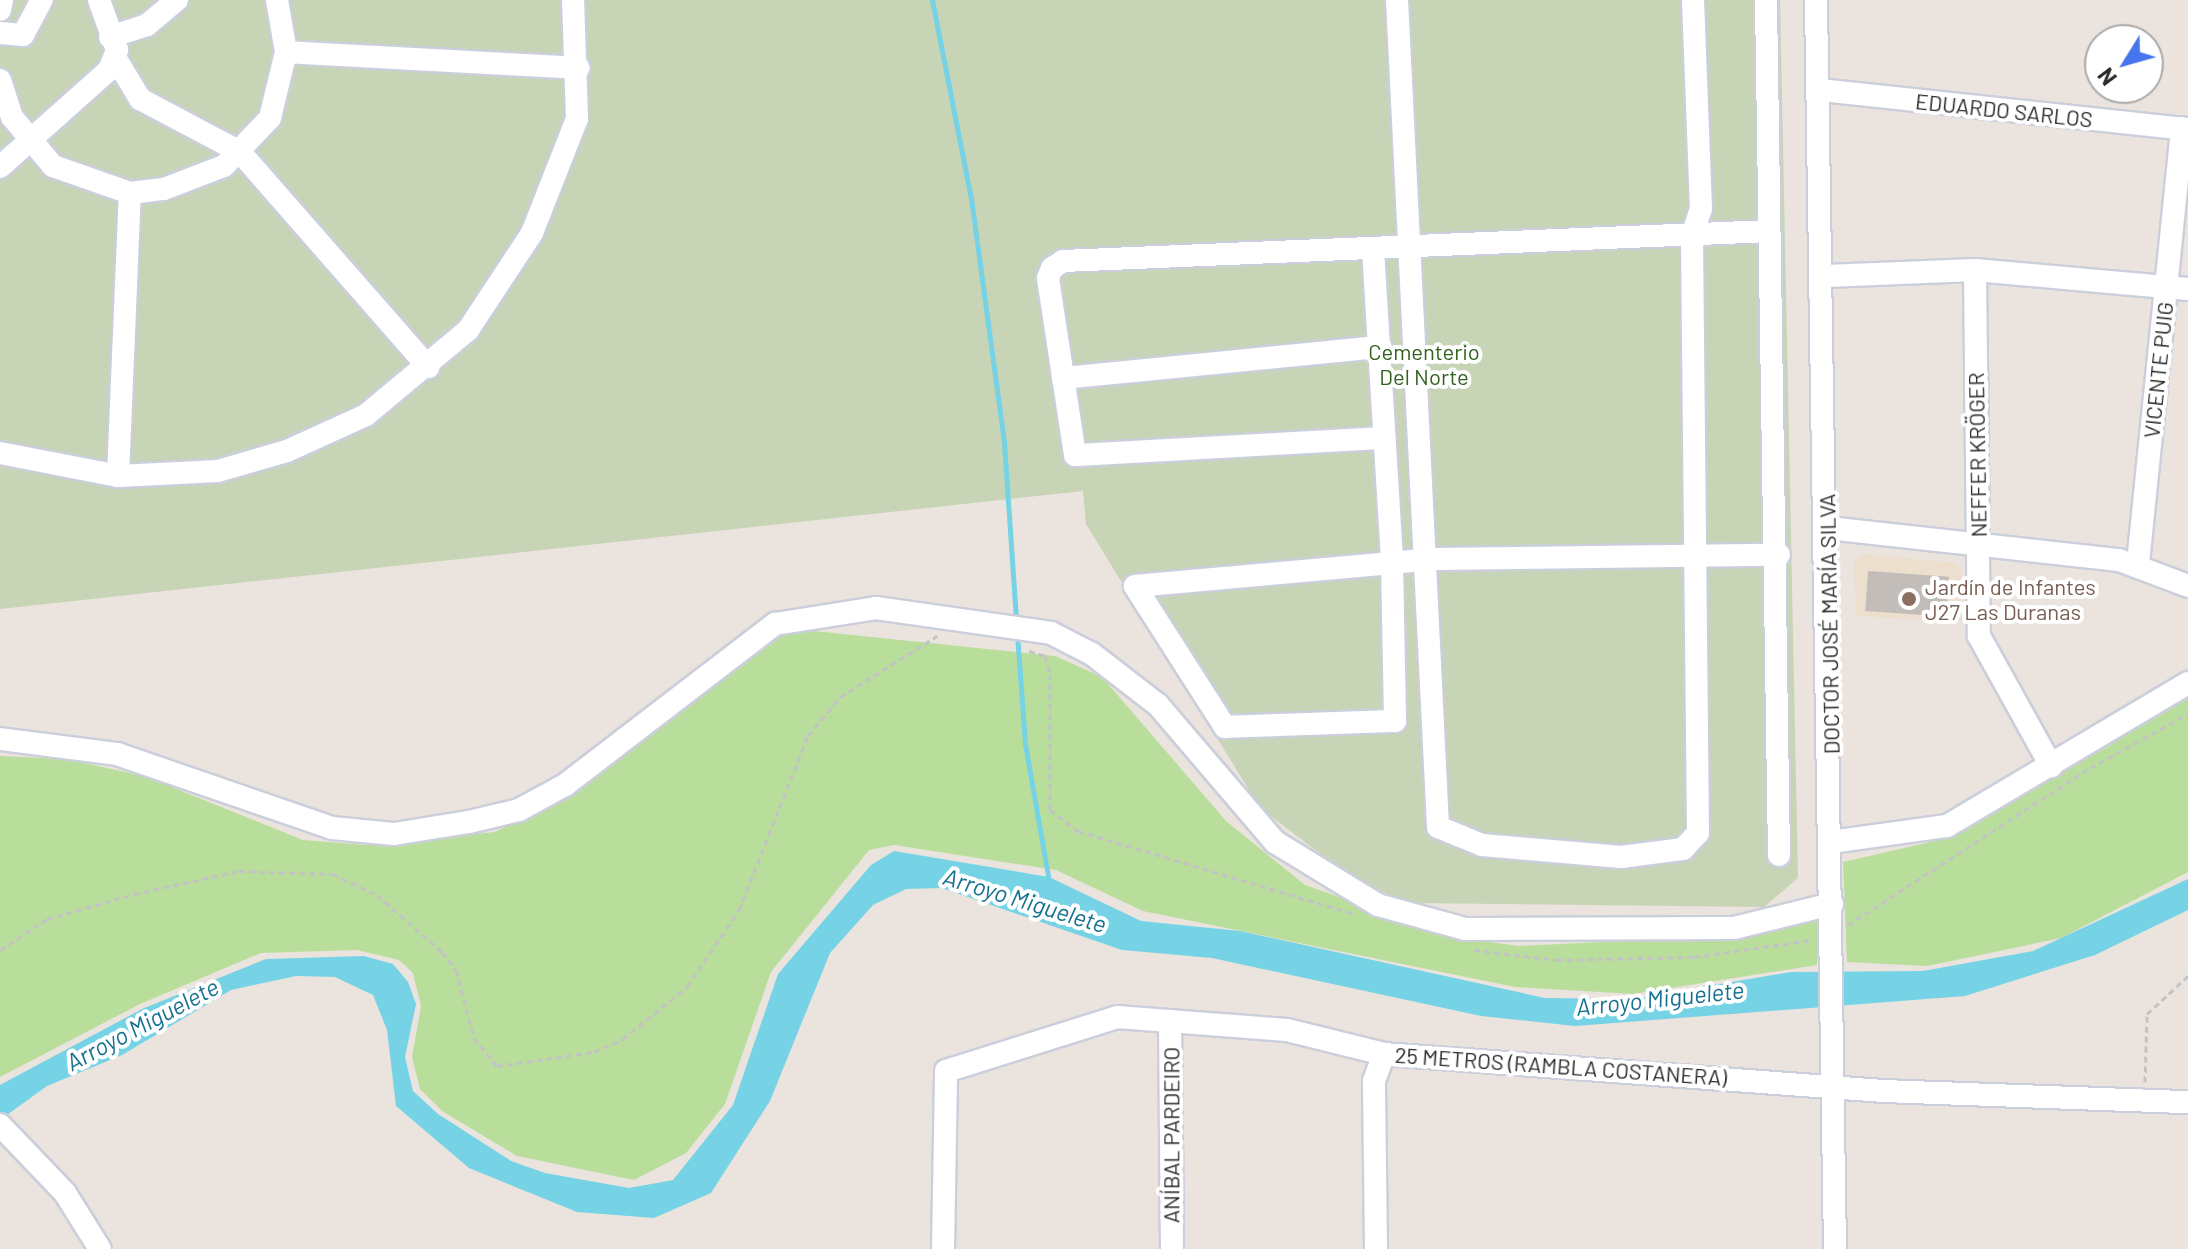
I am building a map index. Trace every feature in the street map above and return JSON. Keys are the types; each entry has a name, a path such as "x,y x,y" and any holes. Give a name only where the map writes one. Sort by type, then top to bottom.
{"street":[{"path":"0,10 2,0"},
{"path":"0,33 23,35 42,0"},
{"path":"99,0 116,59 140,99 240,152 428,367"},
{"path":"110,37 147,25 177,0"},
{"path":"0,80 29,141 53,166 130,193 199,177 240,152 270,118 286,52 277,0"},
{"path":"0,453 118,476 218,471 287,451 366,415 428,367 468,330 532,233 577,119 579,68 573,0"},
{"path":"1397,0 1407,248 1428,559 1438,827 1482,845 1621,857 1683,849 1698,833 1698,553 1692,236 1701,209 1693,0"},
{"path":"1766,0 1769,231 1779,555 1779,855"},
{"name":"DOCTOR JOSÉ MARÍA SILVA","path":"1816,0 1826,276 1835,1249"},
{"path":"286,52 579,68"},
{"path":"0,167 116,59"},
{"name":"EDUARDO SARLOS","path":"1821,90 2185,128"},
{"name":"VICENTE PUIG","path":"2138,563 2178,288 2185,128"},
{"path":"118,476 130,193"},
{"path":"1382,438 1075,455 1048,278 1063,261 1769,231"},
{"path":"1373,249 1382,438 1392,563 1395,721 1225,727 1135,586 1392,563 1428,559 1698,553 1779,555"},
{"path":"1826,276 1975,270 2178,288"},
{"name":"NEFFER KRÖGER","path":"1975,270 1979,636 2051,766"},
{"path":"1063,378 1380,347"},
{"path":"1828,528 1978,541 2138,563 2188,586"},
{"path":"0,739 117,754 264,809 332,828 394,834 519,810 565,785 775,624 876,608 960,626 1051,633 1119,671 1158,705 1275,842 1378,905 1465,929 1734,928 1832,904"},
{"path":"1831,842 1924,835 2051,766 2188,683"},
{"name":"25 METROS (RAMBLA COSTANERA)","path":"943,1249 946,1071 1095,1021 1170,1021 1287,1030 1384,1054 2188,1102"},
{"name":"ANÍBAL PARDEIRO","path":"1170,1021 1172,1249"},
{"path":"1376,1249 1374,1081 1384,1054"},
{"path":"0,1125 35,1162 100,1249"}],"path":[{"path":"0,950 47,919 134,894 239,871 333,874 377,895 442,952 456,970 474,1038 497,1066 594,1052 623,1039 687,987 739,910 808,736 840,697 960,626"},
{"path":"2144,1098 2147,1014 2188,976"}],"shaded area":[{"name":"Jardín de Infantes J27 Las Duranas","path":"1864,554 1955,563 1962,570 1962,622 1856,616 1854,562"}],"green space":[{"name":"Cementerio Del Norte","path":"0,0 1780,0 1798,878 1764,907 1410,903 1356,881 1260,808 1086,524 1083,491 0,609"},
{"path":"795,629 1055,656 1102,677 1226,821 1305,885 1453,937 1519,946 1765,934 1819,920 1817,965 1633,994 1515,987 1143,911 1056,870 894,845 869,850 771,972 725,1104 686,1153 634,1180 517,1156 442,1111 420,1089 412,1057 421,1006 413,973 399,960 357,950 261,953 140,1004 0,1077 0,756 65,759 144,776 303,840 365,845 495,832 582,789 756,635"},
{"path":"2188,696 2188,872 2061,938 1927,966 1847,962 1843,862 1952,837"}],"water":[{"name":"Arroyo Miguelete","path":"894,851 1049,877 1141,921 1240,931 1545,998 1632,999 1791,972 1923,971 2033,951 2188,879 2188,910 2095,955 1965,996 1575,1026 1481,1016 1212,958 1122,950 942,888 906,889 873,905 830,953 770,1101 711,1193 654,1218 577,1212 469,1168 396,1106 387,1030 373,995 335,977 296,976 231,990 122,1055 47,1086 0,1120 0,1085 142,1009 266,959 364,956 393,964 408,982 416,1004 405,1057 413,1091 438,1114 511,1161 545,1173 629,1188 673,1180 733,1105 778,974 871,865"}],"building":[{"path":"1868,571 1949,577 1946,617 1865,611"}],"waterway":[{"path":"932,0 971,198 1004,443 1016,620"},
{"name":"Arroyo Miguelete","path":"1017,634 1025,744 1049,882"}],"place":[{"name":"Jardín de Infantes J27 Las Duranas","path":"1909,599"}]}
